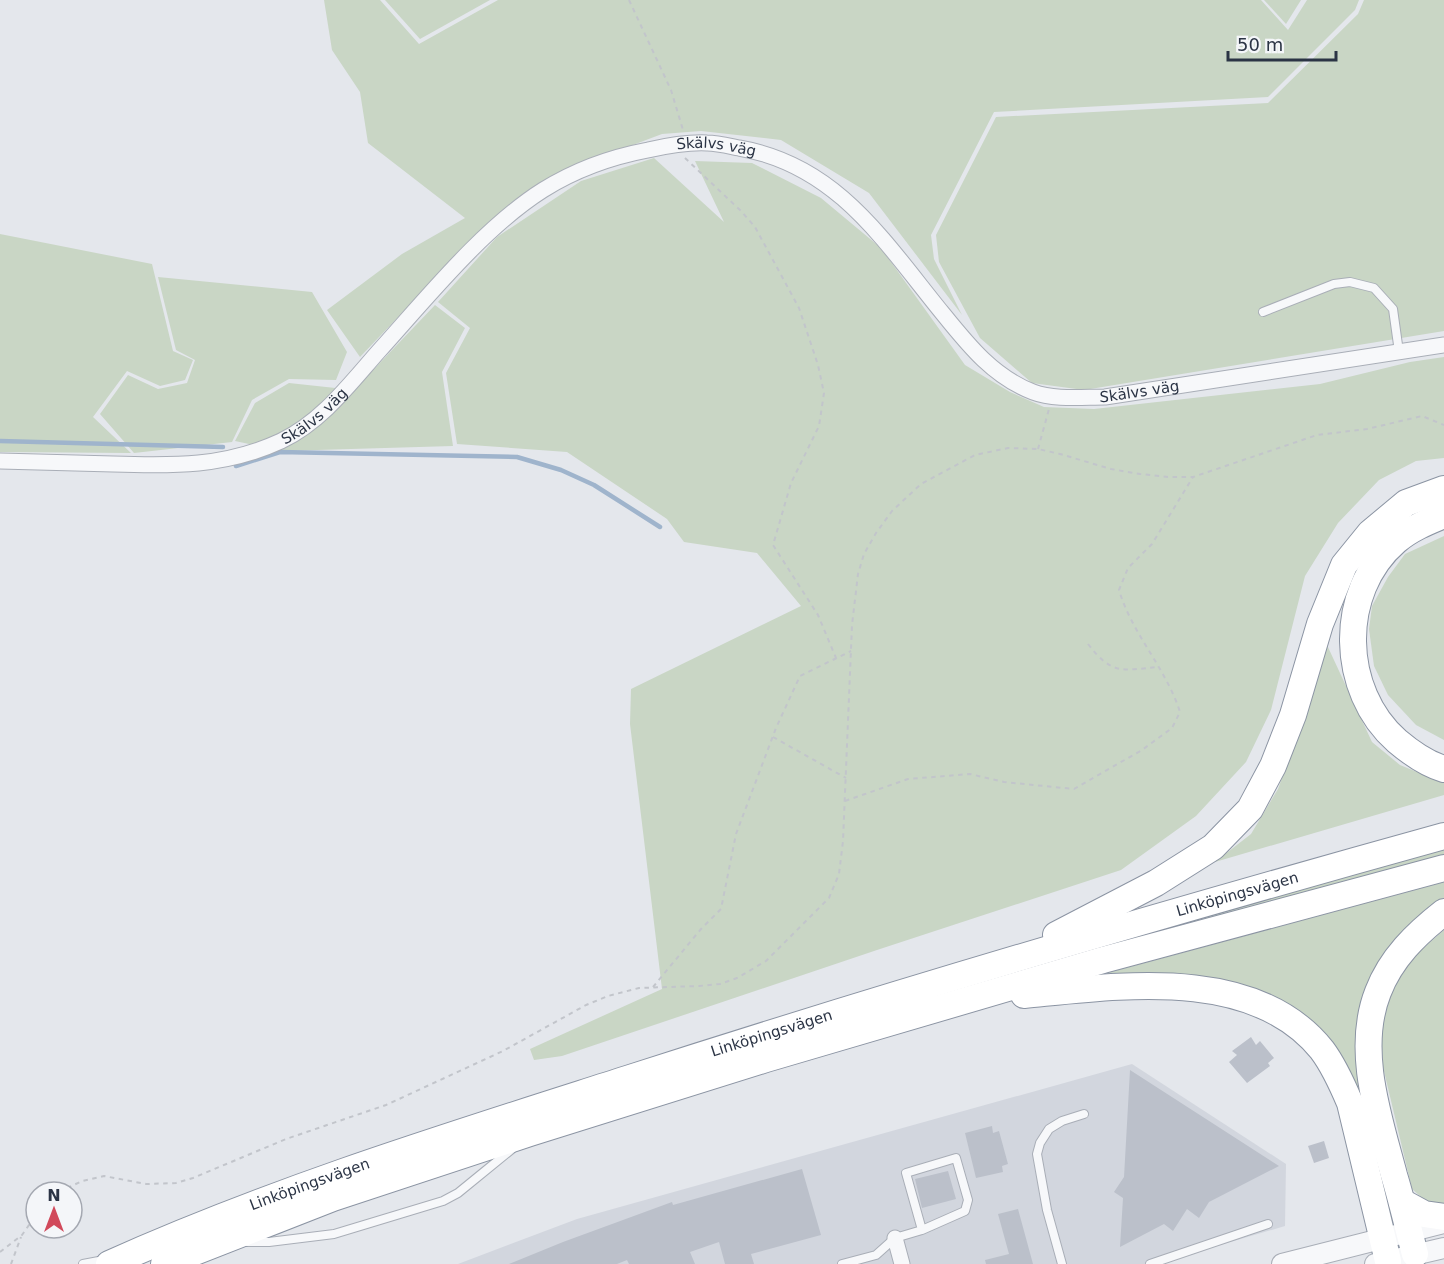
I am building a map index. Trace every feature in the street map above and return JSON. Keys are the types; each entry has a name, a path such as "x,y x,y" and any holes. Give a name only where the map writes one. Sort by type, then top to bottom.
{"highway":[{"path":"1000,963 1156,883 1214,847 1250,809 1273,765 1293,715 1320,624 1344,565 1370,533 1406,503 1444,489"},
{"path":"1444,515 1412,530 1395,542 1380,559 1368,577 1358,600 1353,624 1353,647 1356,670 1363,693 1373,713 1388,733 1408,750 1444,769"},
{"name":"Linköpingsvägen","path":"119,1260 186,1231 326,1177 749,1040 1000,963 1444,836"},
{"name":"Linköpingsvägen","path":"164,1264 333,1198 766,1059 1103,960 1444,868"},
{"path":"1412,1243 1370,1073 1370,1019 1378,992 1390,968 1404,948 1424,927 1444,912"},
{"path":"967,1000 1107,988 1177,987 1207,990 1243,998 1275,1011 1302,1030 1322,1050 1340,1079 1355,1124 1382,1254"},
{"path":"1402,1202 1424,1214 1444,1217"}],"street":[{"name":"Skälvs väg","path":"0,461 183,465 215,462 250,453 282,440 311,423 480,243 504,220 542,191 595,164 629,154 685,152 707,142 755,151 792,164 827,185 863,215 973,351 1002,376 1035,393 1105,397 1444,345"},
{"path":"1282,1264 1382,1254 1412,1243 1444,1223"},
{"path":"895,1238 902,1264"},
{"path":"1412,1243 1444,1248"}],"lane":[{"path":"1263,312 1334,284 1350,282 1374,288 1393,309 1399,352"},
{"path":"1062,1264 1047,1210 1037,1154 1040,1143 1049,1129 1062,1121 1084,1114"},
{"path":"215,1243 269,1242 334,1234 443,1201 458,1193 530,1133"},
{"path":"842,1264 876,1255 895,1238 922,1230 965,1211 968,1200 956,1158 906,1173 922,1230"},
{"path":"1150,1264 1268,1224"},
{"path":"83,1264 119,1260"}],"path":[{"path":"629,0 671,90 681,120 686,165"},
{"path":"685,152 755,227 799,308 818,365 824,393 819,426 791,483 773,545 818,615 836,658"},
{"path":"1038,449 1052,395"},
{"path":"84,1181 104,1176 146,1184 176,1183 193,1178 286,1139 386,1105 502,1051 586,1005 608,996 624,990 652,987 720,984 737,978 766,961 820,909 829,898 839,874 856,592 864,554 892,511 921,484 975,455 1008,448 1038,449 1140,474 1193,477 1317,435 1367,429 1422,416 1444,425"},
{"path":"845,801 908,779 970,774 1004,782 1074,789 1142,750 1172,728 1180,712 1174,694 1125,610 1119,590 1128,568 1152,544 1193,477"},
{"path":"1088,644 1101,660 1117,669 1159,667"},
{"path":"652,987 721,909 735,834 800,676 851,651"},
{"path":"773,737 846,778"},
{"path":"0,1252 24,1231"},
{"path":"11,1264 22,1234"}],"shaded area":[{"path":"1132,1064 1286,1164 1285,1226 1156,1264 458,1264 577,1219"}],"green space":[{"path":"324,0 380,0 419,44 498,0 1261,0 1288,30 1307,0 1359,0 1355,10 1268,97 994,112 931,235 934,259 962,315 869,193 781,140 701,131 662,134 556,174 492,219 360,357 327,310 402,254 465,218 368,143 360,92 332,50"},
{"path":"385,0 490,0 420,39"},
{"path":"1264,0 1301,0 1286,24"},
{"path":"1364,0 1444,0 1444,331 1084,390 1032,383 980,338 939,262 936,235 996,117 1268,103 1358,14"},
{"path":"654,158 724,222 695,161 752,163 821,198 881,248 965,365 1010,392 1044,407 1094,409 1320,384 1410,362 1444,357 1444,458 1416,461 1379,480 1338,523 1305,576 1271,710 1246,762 1196,816 1121,870 562,1056 534,1060 530,1049 662,989 630,724 631,689 801,606 757,553 684,542 667,519 567,452 457,444 446,373 470,328 438,302 497,237 581,181"},
{"path":"0,234 152,264 173,351 193,360 185,380 160,386 127,371 93,417 131,453 0,452"},
{"path":"158,277 312,292 347,352 336,380 289,379 252,400 232,442 134,453 100,414 128,375 158,389 187,383 195,360 176,350"},
{"path":"435,305 465,328 442,372 453,446 283,451 235,441 255,403 289,383 354,390"},
{"path":"1444,536 1444,740 1416,725 1388,695 1374,666 1369,629 1372,606 1388,577 1405,554"},
{"path":"1327,645 1372,742 1400,765 1444,783 1444,795 1215,862 1251,834 1278,789 1312,695"},
{"path":"1444,849 1444,858 914,1001 1136,934"},
{"path":"1444,882 1444,901 1369,993 1397,1221 1391,1222 1355,1091 1290,1010 1108,977 1107,973"},
{"path":"1444,930 1444,1205 1428,1203 1412,1189 1383,1067 1381,1029 1392,991 1412,958"}],"building":[{"path":"1251,1037 1256,1045 1260,1041 1274,1058 1268,1063 1270,1066 1247,1083 1229,1062 1237,1055 1232,1051"},
{"path":"1130,1070 1279,1166 1209,1202 1199,1218 1187,1209 1173,1231 1164,1224 1120,1247 1123,1198 1114,1192 1124,1177"},
{"path":"992,1126 993,1133 999,1131 1008,1164 1002,1166 1003,1172 976,1178 965,1133"},
{"path":"1324,1141 1329,1158 1314,1163 1308,1146"},
{"path":"802,1169 821,1235 751,1254 754,1264 725,1264 719,1242 690,1252 695,1264 629,1264 627,1260 617,1264 509,1264 672,1202 673,1205"},
{"path":"948,1171 956,1199 922,1208 915,1179"},
{"path":"1018,1209 1033,1264 986,1264 985,1260 1009,1254 998,1214"}],"waterway":[{"path":"0,441 223,447"},
{"path":"236,466 280,452 517,457 561,470 594,485 660,527"}]}
